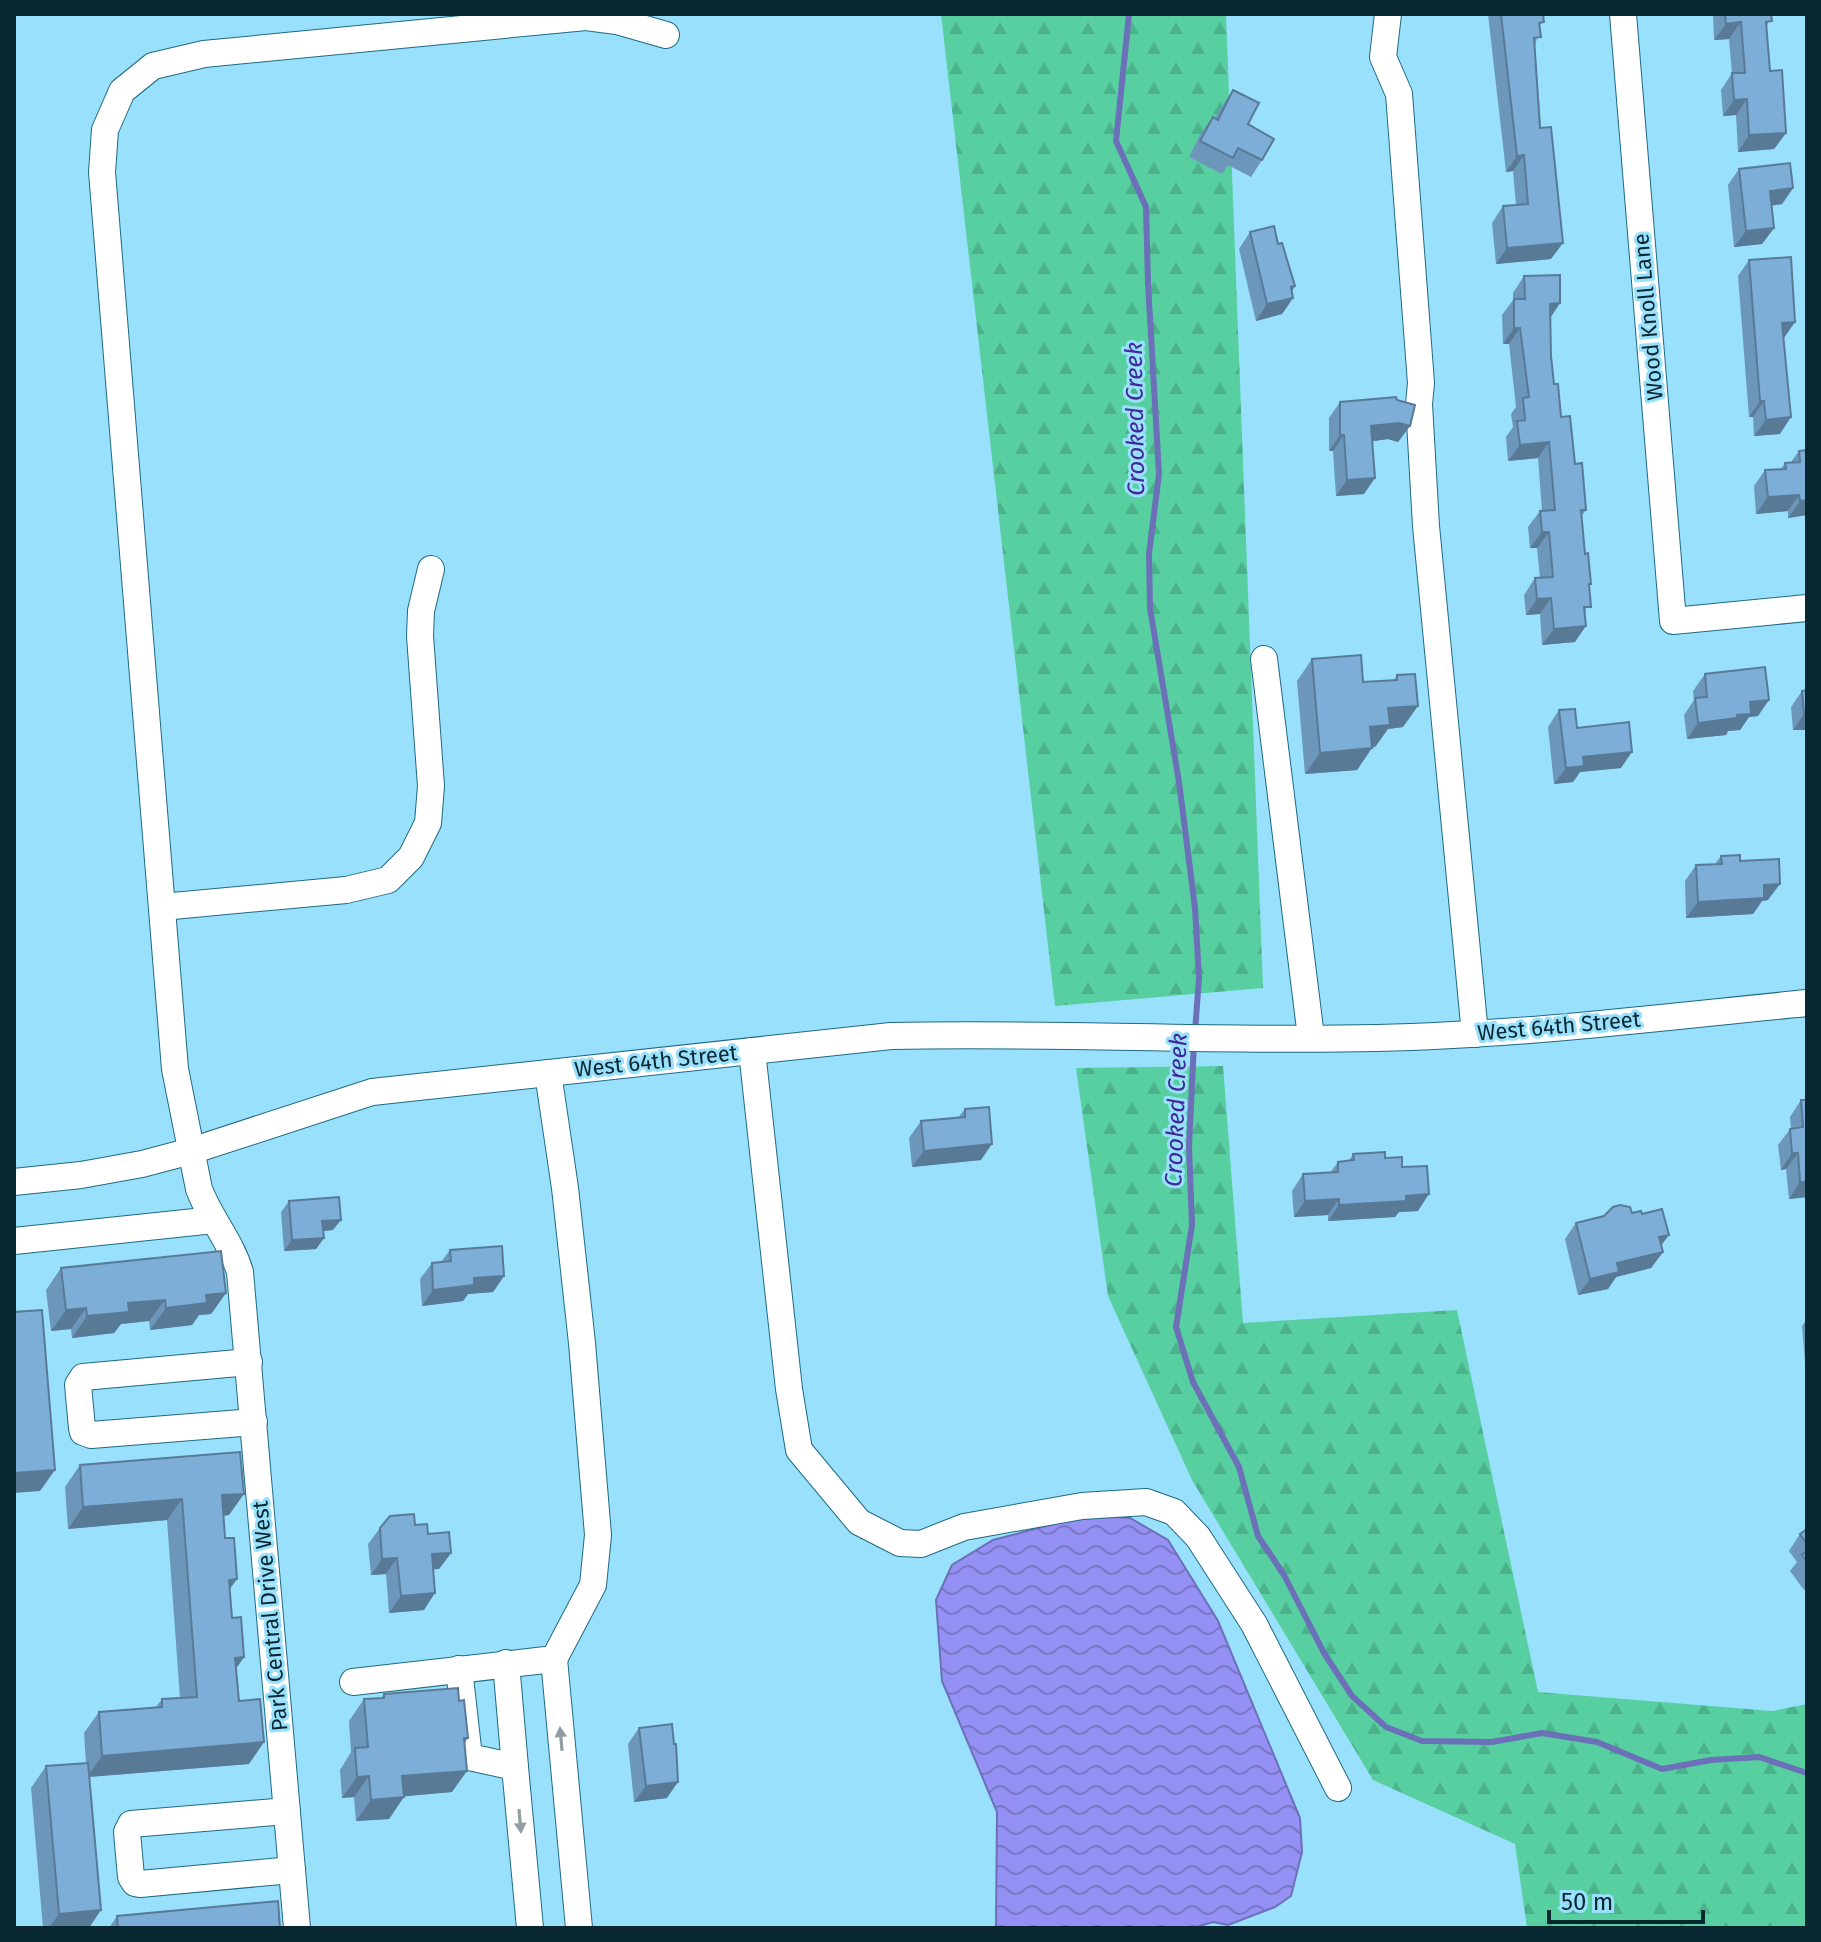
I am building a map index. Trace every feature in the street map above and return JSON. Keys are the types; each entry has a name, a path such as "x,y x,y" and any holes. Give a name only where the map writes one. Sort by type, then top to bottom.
{"street":[{"path":"1388,14 1383,57 1399,94 1421,383 1419,404 1426,526 1475,1034"},
{"name":"Wood Knoll Lane","path":"1623,14 1673,621 1807,608"},
{"name":"Park Central Drive West","path":"297,1928 240,1272 227,1238 199,1189 175,1069 102,172 105,130 122,91 153,66 204,54 495,20 586,17 617,21 666,35"},
{"path":"162,907 346,890 388,880 411,857 428,823 431,786 420,636 421,611 431,569"},
{"path":"1264,659 1311,1037"},
{"name":"West 64th Street","path":"14,1182 102,1172 191,1151 372,1092 891,1036 1379,1038 1475,1034 1807,1003"},
{"path":"752,1051 789,1389 799,1450 859,1522 900,1543 921,1544 964,1527 1082,1506 1146,1502 1174,1512 1198,1537 1254,1624 1338,1788"},
{"path":"548,1073 565,1188 584,1358 598,1535 593,1585 554,1659 579,1928"},
{"path":"14,1241 214,1220"},
{"path":"249,1362 83,1377 78,1382 82,1428 83,1432 91,1435 254,1422"},
{"path":"353,1682 554,1659"},
{"path":"506,1663 530,1928"},
{"path":"459,1669 469,1757 515,1767"},
{"path":"287,1811 131,1824 127,1832 131,1877 135,1883 292,1870"}],"green space":[{"path":"941,14 1226,14 1263,988 1055,1006"},
{"path":"1223,1066 1243,1323 1457,1310 1538,1692 1772,1711 1807,1704 1807,1928 1527,1928 1515,1844 1373,1780 1192,1480 1108,1296 1076,1068"}],"water":[{"path":"1088,1515 1130,1518 1168,1540 1218,1621 1300,1818 1302,1852 1291,1896 1275,1907 1228,1925 1213,1922 1192,1928 996,1928 997,1812 942,1681 936,1600 952,1565 993,1540"}],"building":[{"path":"1501,14 1543,14 1544,22 1539,23 1541,37 1534,38 1540,128 1551,127 1563,243 1507,248 1503,206 1528,204 1524,155 1517,156"},
{"path":"1725,14 1771,14 1772,21 1766,22 1770,71 1782,70 1786,133 1749,135 1747,99 1734,100 1732,73 1745,73 1741,22 1726,24"},
{"path":"1233,90 1259,103 1248,124 1274,139 1262,160 1238,148 1233,158 1200,141 1213,117 1218,120"},
{"path":"1790,163 1793,188 1770,191 1774,228 1746,231 1739,169"},
{"path":"1274,226 1295,286 1291,287 1293,298 1267,304 1250,232"},
{"path":"1791,257 1795,322 1782,323 1791,417 1766,420 1764,401 1760,401 1749,260"},
{"path":"1560,275 1560,303 1550,304 1551,356 1561,417 1570,416 1575,464 1582,463 1586,510 1581,510 1585,554 1588,553 1591,607 1584,607 1586,626 1554,629 1551,598 1537,599 1535,578 1553,577 1549,532 1542,532 1540,511 1555,510 1549,442 1520,445 1517,421 1525,420 1523,398 1529,397 1520,328 1514,328 1514,299 1525,299 1524,276"},
{"path":"1396,397 1415,405 1410,426 1399,423 1371,426 1375,478 1347,480 1344,435 1340,435 1340,402"},
{"path":"1807,450 1807,500 1800,501 1799,495 1768,497 1765,470 1786,469 1785,463 1800,462 1799,451"},
{"path":"1361,655 1363,682 1397,680 1397,675 1415,674 1418,706 1388,708 1390,725 1370,727 1372,748 1320,753 1312,659"},
{"path":"1765,667 1769,700 1750,702 1751,714 1698,723 1695,698 1707,697 1705,674"},
{"path":"1807,690 1807,714 1804,714 1802,691"},
{"path":"1575,709 1577,728 1629,722 1632,752 1583,757 1584,766 1566,768 1559,710"},
{"path":"1740,855 1740,861 1779,859 1780,884 1764,885 1764,898 1698,902 1696,865 1722,864 1721,856"},
{"path":"1801,1100 1807,1100 1807,1182 1800,1182 1798,1153 1792,1153 1790,1129 1803,1127"},
{"path":"989,1107 992,1144 924,1151 921,1121 965,1117 965,1109"},
{"path":"1385,1152 1385,1158 1402,1157 1402,1167 1427,1166 1429,1194 1406,1196 1406,1201 1339,1205 1339,1199 1305,1201 1303,1174 1338,1172 1338,1162 1354,1160 1353,1154"},
{"path":"339,1197 341,1220 322,1221 324,1238 292,1240 289,1201"},
{"path":"1620,1205 1630,1207 1632,1213 1641,1211 1642,1214 1662,1209 1669,1235 1659,1237 1663,1252 1617,1263 1619,1272 1590,1279 1576,1223 1604,1216"},
{"path":"502,1246 504,1276 474,1278 474,1285 433,1290 432,1263 451,1261 450,1250"},
{"path":"221,1251 226,1293 206,1295 207,1303 166,1308 165,1300 128,1303 129,1312 87,1316 86,1308 66,1310 61,1268"},
{"path":"42,1310 55,1470 14,1473 14,1312"},
{"path":"240,1452 244,1494 222,1495 225,1538 234,1538 237,1579 229,1580 232,1618 241,1617 244,1657 235,1658 239,1701 260,1699 264,1742 102,1756 99,1712 162,1707 162,1699 197,1697 182,1499 83,1507 80,1465"},
{"path":"414,1514 415,1525 427,1524 428,1534 449,1532 451,1553 432,1554 435,1593 401,1596 397,1558 382,1559 380,1528 390,1516"},
{"path":"1807,1529 1807,1544 1800,1534"},
{"path":"458,1688 459,1701 464,1700 467,1771 402,1776 404,1797 371,1800 369,1776 357,1777 355,1748 368,1747 364,1699 384,1698 384,1694"},
{"path":"672,1724 678,1782 646,1786 639,1728"},
{"path":"88,1763 101,1910 59,1914 46,1766"},
{"path":"278,1901 280,1928 118,1928 117,1916"}],"waterway":[{"name":"Crooked Creek","path":"1129,14 1116,141 1146,207 1159,474 1149,554 1150,608 1179,782 1195,908 1199,978 1195,1032"},
{"name":"Crooked Creek","path":"1194,1043 1189,1146 1192,1225 1176,1327 1193,1382 1239,1467 1258,1536 1284,1575 1324,1653 1352,1696 1386,1727 1422,1741 1492,1742 1542,1733 1597,1742 1662,1769 1711,1760 1759,1757 1807,1773"}]}
